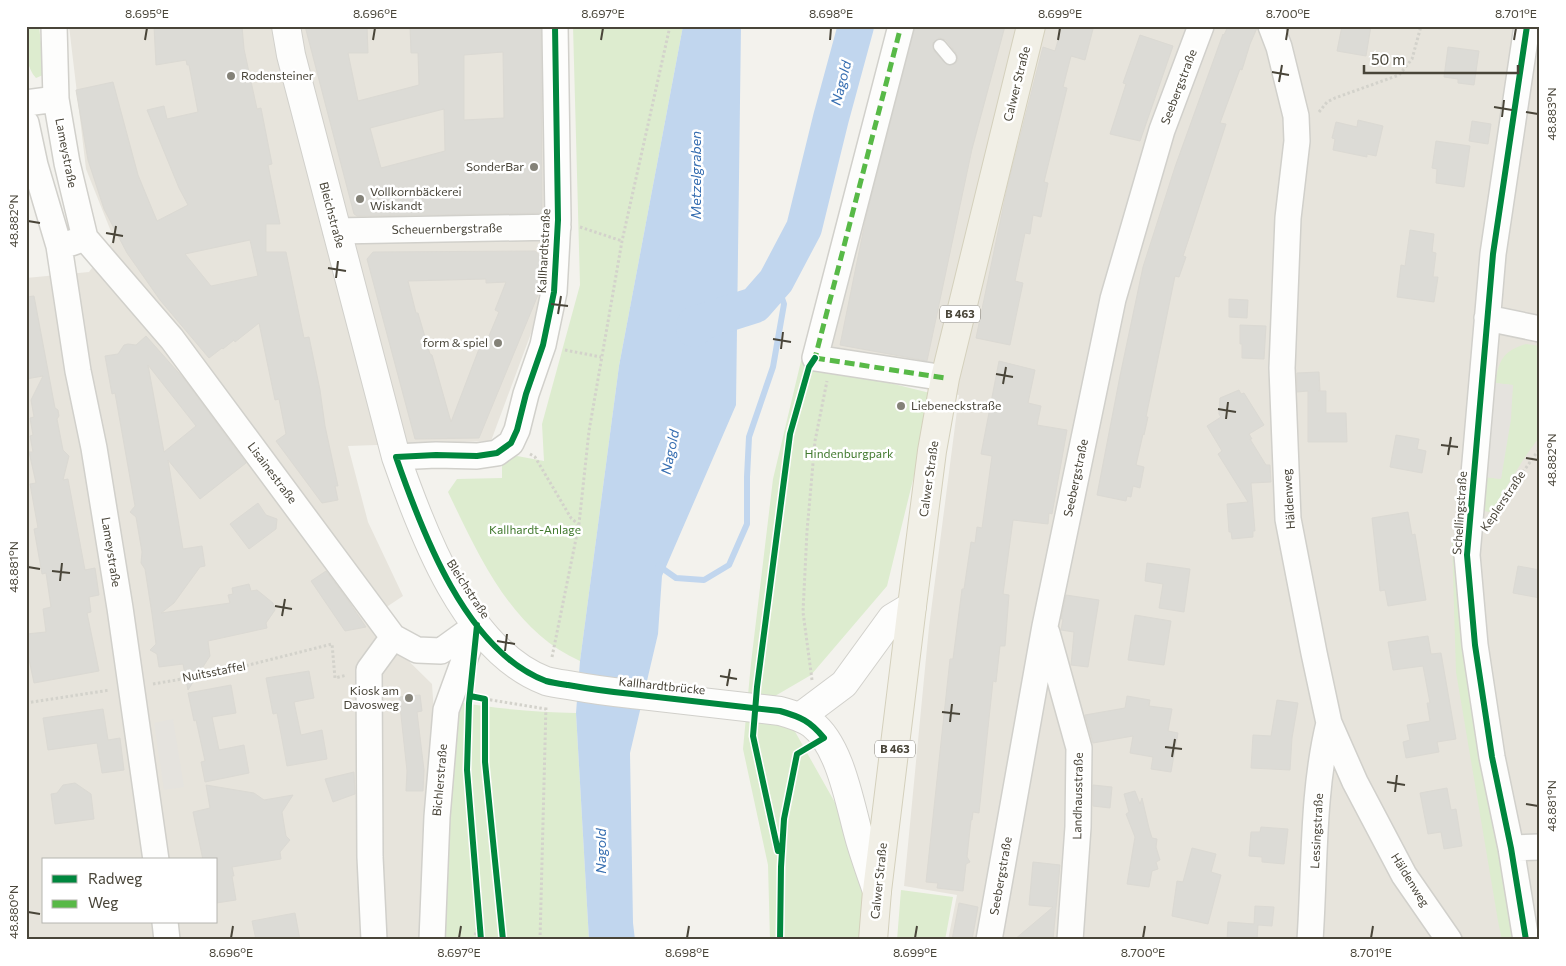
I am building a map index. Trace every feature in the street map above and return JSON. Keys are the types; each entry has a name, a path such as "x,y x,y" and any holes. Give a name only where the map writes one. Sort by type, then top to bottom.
{"main road":[{"name":"Calwer Straße","path":"873,940 877,891 932,451 945,378 1031,26"}],"street":[{"name":"Lameystraße","path":"54,26 56,99 67,163 85,238"},
{"name":"Bleichstraße","path":"286,26 291,55 396,457 433,554 449,584 477,625 512,662 560,683"},
{"name":"Kallhardtstraße","path":"511,443 543,345 554,292 558,224 555,26"},
{"name":"Seebergstraße","path":"989,940 1045,626 1113,299 1162,130 1201,26"},
{"name":"Häldenweg","path":"1271,26 1279,47 1296,116 1297,141 1288,218 1282,368 1288,519 1314,653 1329,723 1356,782 1404,874 1449,940"},
{"name":"Schellingstraße","path":"1526,940 1511,848 1492,757 1476,654 1467,555 1484,428 1487,318 1493,254 1527,26"},
{"path":"903,34 823,360 945,378"},
{"path":"26,103 56,99"},
{"name":"Lameystraße","path":"26,123 35,165 59,246 78,371 94,448 132,687 156,858"},
{"path":"26,197 35,165"},
{"name":"Scheuernbergstraße","path":"336,231 558,224"},
{"path":"59,246 85,238"},
{"name":"Lisainestraße","path":"85,238 172,339 393,637 417,650 441,651 477,625"},
{"path":"1487,318 1540,329"},
{"path":"396,457 436,455 477,456 497,453 511,443"},
{"path":"877,891 860,840 847,789 835,758 824,738 798,712 844,684 892,618 912,606"},
{"name":"Bichlerstraße","path":"432,940 437,817 446,710 477,625"},
{"name":"Landhausstraße","path":"1045,626 1079,748 1078,828 1070,940"},
{"path":"374,940 370,857 369,670 393,637"},
{"name":"Kallhardtbrücke","path":"560,683 596,690 798,712"},
{"name":"Lessingstraße","path":"1310,940 1317,803 1322,752 1329,723"},
{"path":"1511,848 1540,847"},
{"path":"165,924 167,940"}],"lane":[{"path":"940,46 950,58"}],"path":[{"path":"540,940 546,709 560,683 578,524 601,357 622,240 670,26"},
{"path":"1318,118 1319,110 1335,98 1399,75 1412,59 1421,26"},
{"path":"558,224 622,240"},
{"path":"543,345 601,357"},
{"path":"798,712 807,531 823,360"},
{"path":"511,443 535,457 571,518 578,524"},
{"path":"486,699 546,709"},
{"path":"474,940 479,919"}],"shaded area":[{"path":"69,26 547,26 550,222 540,309 491,441 348,446 368,522 403,596 367,620 432,684 435,727 427,940 26,940 26,278 89,272 114,239 86,169"},
{"path":"903,26 1540,26 1540,940 948,940 957,895 904,886 929,627 959,395 826,368"},
{"path":"1495,383 1513,385 1511,419 1501,479 1484,477"},
{"path":"173,719 184,787 164,790 154,723"}],"green space":[{"path":"26,26 39,26 44,70 43,75 36,78 29,67"},
{"name":"Kallhardt-Anlage","path":"573,26 683,26 619,366 580,661 556,647 535,631 516,611 485,565 448,492 457,479 502,478 502,458 517,456 544,461 542,424 580,285"},
{"path":"1526,344 1540,346 1540,436 1493,509 1489,512 1484,511 1482,507 1484,477 1501,479 1513,385 1495,383 1497,375 1501,362 1507,353"},
{"name":"Hindenburgpark","path":"801,361 934,394 887,586 811,675 775,696 842,815 867,887 861,940 770,940 768,865 743,749 751,663 773,479"},
{"path":"1452,542 1455,542 1463,648 1514,940 1502,940 1456,672"},
{"path":"458,702 517,710 576,713 589,940 444,940 448,797"},
{"path":"901,890 953,897 945,940 897,940"}],"water":[{"name":"Metzelgraben","path":"683,26 741,26 736,405 662,576 658,634 630,753 633,923 635,940 589,940 576,713 580,661 619,366"}],"building":[{"path":"154,26 242,26 244,49 257,109 261,108 272,164 268,165 280,224 266,224 266,252 286,252 304,338 309,337 338,486 335,486 338,500 322,503 276,441 286,434 279,399 275,400 259,323 235,342 234,340 209,358 160,300 127,253 104,209 88,160 76,90 113,82 138,175 157,221 188,205 179,188 147,110 164,106 167,119 198,112 189,65 187,65 186,60 156,65","holes":["250,240 258,276 211,286 185,254"]},
{"path":"305,26 367,26 368,53 348,53 358,101 419,85 418,53 411,53 410,26 541,26 542,213 357,216 354,214","holes":["503,52 504,118 464,120 464,55","444,109 445,151 381,168 370,128"]},
{"path":"915,26 1005,26 972,149 927,361 840,345 867,213","holes":["939,38 946,40 956,53 958,60 955,64 947,65 934,51 933,43"]},
{"path":"1062,26 1083,26 1093,29 1085,60 1071,56 1063,87 1067,88 1044,182 1048,183 1041,217 1033,215 1030,234 1025,233 1015,281 1023,283 1010,345 976,338 1008,184 1043,47 1055,51"},
{"path":"1228,26 1257,26 1257,28 1220,123 1226,124 1183,256 1186,257 1179,277 1175,276 1146,417 1148,417 1136,465 1144,467 1140,488 1133,486 1131,497 1127,496 1126,501 1097,495 1143,267 1175,167 1223,34"},
{"path":"1342,26 1371,26 1366,56 1337,51"},
{"path":"1140,35 1173,46 1140,141 1110,134 1126,84 1123,83"},
{"path":"1448,47 1479,51 1474,85 1458,83 1458,79 1444,77"},
{"path":"1358,120 1383,126 1376,156 1367,154 1367,157 1333,150 1335,139 1332,138 1336,122 1357,127"},
{"path":"1472,121 1491,124 1488,144 1469,141"},
{"path":"1436,141 1470,146 1464,187 1436,183 1437,169 1432,168"},
{"path":"1410,230 1434,234 1432,252 1436,253 1433,277 1438,277 1434,302 1397,297 1401,265 1405,266"},
{"path":"535,251 542,257 540,290 479,438 415,439 367,259 373,252","holes":["486,279 486,283 506,282 495,310 499,312 486,343 482,341 451,422 432,355 430,354 418,313 416,313 408,281"]},
{"path":"34,296 55,408 58,410 59,416 57,419 63,450 69,456 63,480 68,479 85,570 95,568 99,595 89,597 91,612 87,613 99,671 34,683 26,645 26,634 46,632 43,609 51,607 46,573 42,574 34,529 38,528 30,484 36,483 29,452 33,452 30,436 33,435 30,418 34,417 31,400 43,376 26,379 26,297"},
{"path":"1229,299 1248,300 1247,318 1229,317"},
{"path":"1240,325 1266,326 1264,359 1242,358"},
{"path":"146,336 185,380 246,463 200,499 168,460 183,549 202,546 205,566 200,567 174,603 161,613 230,603 228,595 233,594 232,588 249,584 251,591 257,590 273,603 275,610 266,623 267,628 208,641 210,656 188,690 183,664 159,667 157,654 150,650 156,644 152,614 145,569 141,563 142,552 136,517 130,512 135,506 115,393 112,394 105,356 118,354 124,345 136,345","holes":["148,365 196,426 164,452"]},
{"path":"999,361 1035,370 1028,403 1041,406 1037,425 1067,430 1052,514 1049,513 1048,524 1013,520 1003,594 1009,595 1005,646 1000,646 996,682 993,681 979,813 973,812 971,820 967,857 970,862 966,864 963,891 937,888 938,883 926,882 950,659 953,659 962,589 964,589 971,542 975,543 977,527 982,528 992,456 981,454"},
{"path":"1319,372 1320,391 1326,391 1326,413 1346,413 1347,442 1308,442 1308,391 1297,392 1297,373"},
{"path":"1239,390 1241,394 1244,393 1264,425 1249,434 1252,439 1250,439 1266,465 1270,465 1271,482 1251,483 1255,531 1253,531 1253,537 1232,539 1231,532 1229,532 1227,504 1248,502 1218,454 1222,451 1207,426 1221,417 1219,414 1220,398"},
{"path":"1396,435 1419,439 1417,449 1426,451 1422,473 1390,467"},
{"path":"258,503 266,515 277,519 276,529 249,549 230,524"},
{"path":"1408,512 1412,535 1415,534 1426,600 1388,606 1385,590 1380,591 1372,518"},
{"path":"1147,563 1190,569 1184,612 1159,608 1163,584 1145,581"},
{"path":"1518,566 1540,570 1540,598 1513,593"},
{"path":"326,571 366,627 345,631 311,581"},
{"path":"1066,595 1099,600 1088,667 1071,665 1074,632 1061,630 1063,619 1061,619"},
{"path":"1135,615 1171,621 1164,665 1128,660"},
{"path":"1428,636 1431,654 1441,653 1456,739 1437,742 1439,752 1406,758 1403,742 1410,740 1407,725 1430,721 1427,703 1430,703 1423,666 1393,670 1388,642"},
{"path":"309,671 314,698 294,702 301,735 322,730 327,759 287,766 277,713 273,714 266,678"},
{"path":"231,685 236,713 212,717 219,750 244,745 249,773 205,782 201,762 205,761 188,693"},
{"path":"420,695 422,711 417,712 424,770 423,791 406,791 407,771 399,697"},
{"path":"1127,696 1150,700 1149,706 1172,709 1168,731 1178,733 1171,772 1151,769 1153,757 1130,753 1133,736 1093,743 1085,715 1125,708"},
{"path":"1277,700 1298,703 1292,738 1290,770 1251,768 1253,735 1271,736"},
{"path":"103,709 108,740 120,738 124,770 102,773 97,743 48,750 43,718"},
{"path":"354,772 355,794 333,802 325,779"},
{"path":"75,783 91,794 94,819 55,824 51,794 57,793 63,785"},
{"path":"206,785 254,793 264,800 293,795 282,812 286,836 290,840 280,852 281,859 232,867 236,900 218,903 218,858 203,858 193,812 210,808"},
{"path":"1093,785 1112,787 1110,808 1093,806"},
{"path":"1447,788 1451,810 1456,809 1462,846 1444,849 1441,832 1428,834 1420,793"},
{"path":"1135,791 1140,804 1142,798 1152,838 1157,839 1156,847 1160,860 1156,862 1158,869 1152,871 1149,887 1127,884 1135,837 1126,814 1129,812 1124,794"},
{"path":"1261,827 1288,829 1284,864 1262,862 1262,857 1249,856 1251,832 1260,832"},
{"path":"1192,848 1216,854 1211,872 1221,875 1208,924 1172,916 1177,881 1183,882"},
{"path":"1033,862 1060,865 1053,940 1014,940 1053,907 1029,905"},
{"path":"959,903 978,907 972,940 952,940"},
{"path":"1255,906 1274,907 1272,926 1258,925 1257,940 1227,940 1228,922 1254,924"},
{"path":"295,913 300,940 256,940 252,921"}],"waterway":[{"name":"Nagold","path":"694,329 695,324 755,305 776,281 804,228 856,26"},
{"path":"659,566 676,578 704,580 729,565 747,524 749,437 773,367 784,304 776,281"}],"marked path":[{"path":"813,362 901,26"},
{"path":"815,358 945,378"}],"cycle path":[{"path":"555,26 558,220 554,292 543,345 526,394 517,430 511,443 497,453 477,456 436,455 396,457 419,519 451,586 470,617 492,644 518,666 546,681 557,683 616,692 780,711 805,720 824,738 797,754 784,819 780,940"},
{"name":"Keplerstraße","path":"1526,940 1511,848 1492,757 1475,645 1467,555 1493,254 1527,26"},
{"path":"778,851 753,736 757,687 790,434 809,367 815,358"},
{"path":"477,625 469,703 467,770 481,940"},
{"path":"470,696 485,699 485,762 503,940"}],"place":[{"name":"Rodensteiner","path":"231,76"},
{"name":"SonderBar","path":"534,167"},
{"name":"Vollkornbäckerei Wiskandt","path":"360,199"},
{"name":"form & spiel","path":"498,343"},
{"name":"Liebeneckstraße","path":"901,406"},
{"name":"Kiosk am Davosweg","path":"409,698"}]}
